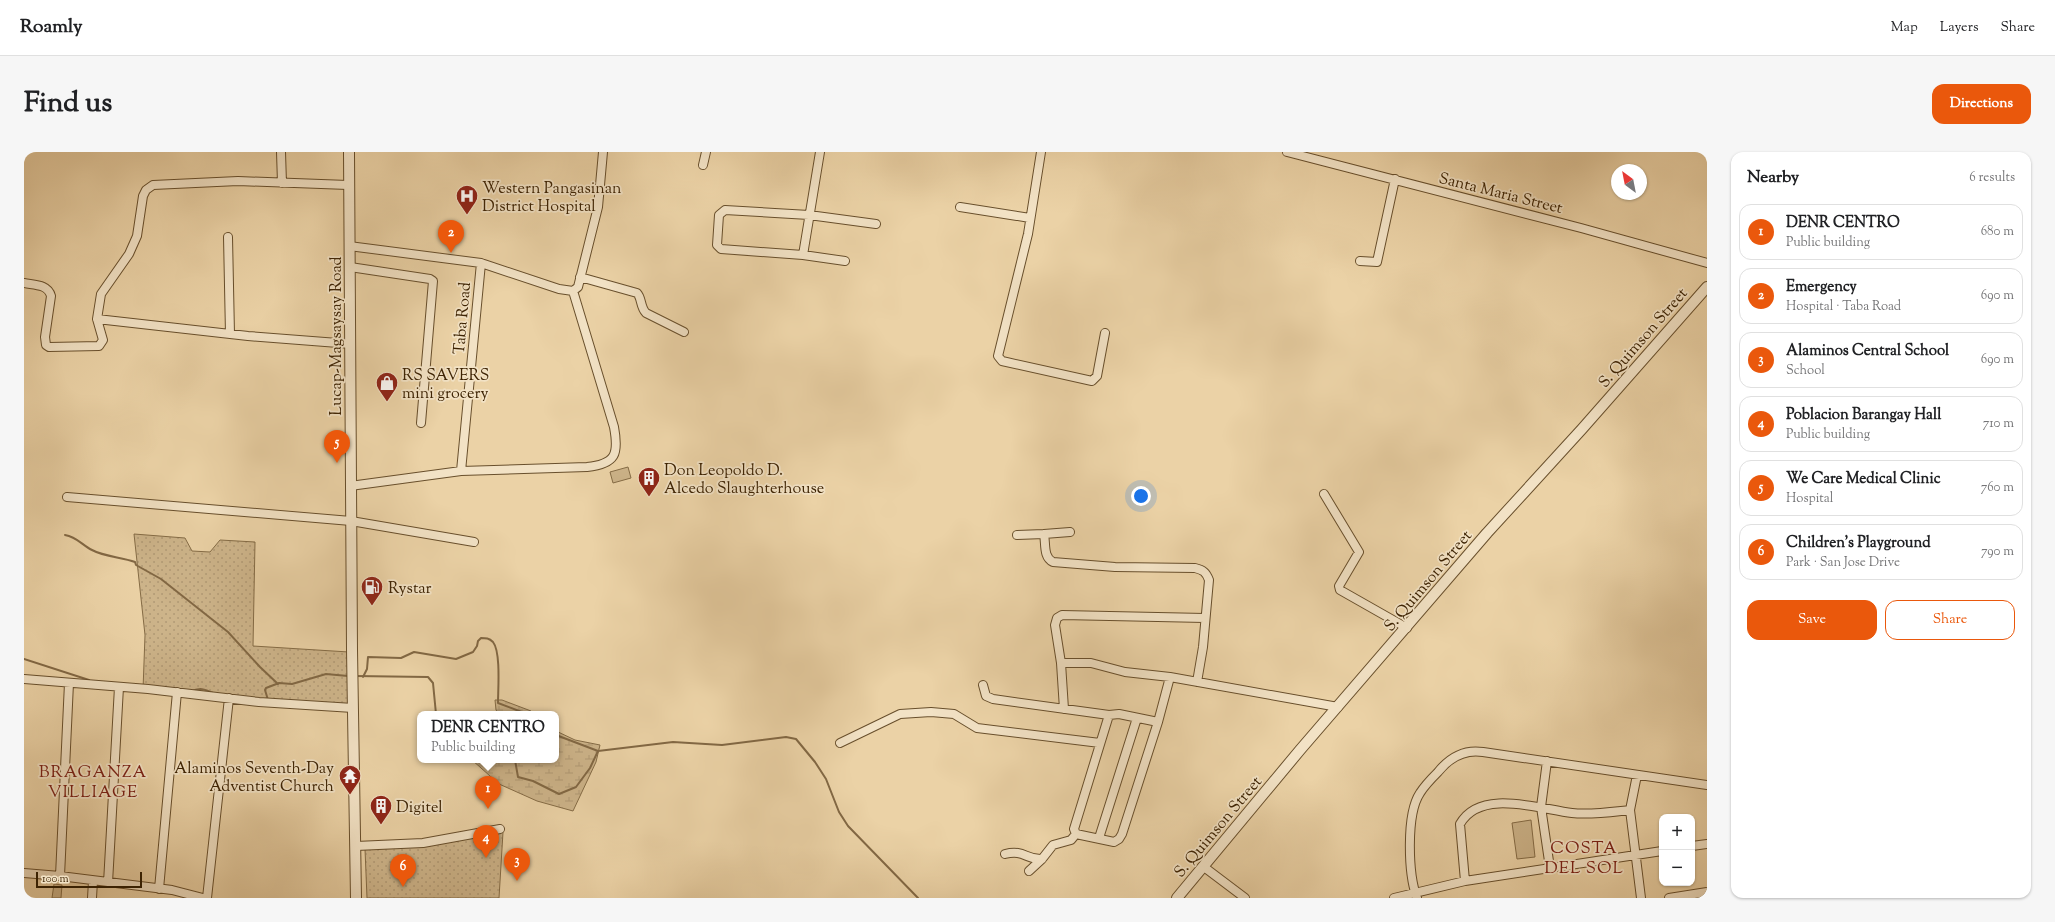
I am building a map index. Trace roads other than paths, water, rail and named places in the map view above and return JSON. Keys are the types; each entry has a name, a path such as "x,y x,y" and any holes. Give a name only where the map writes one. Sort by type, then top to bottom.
{"street":[{"path":"281,152 282,183"},
{"name":"Lucap-Magsaysay Road","path":"349,152 348,185 351,344 350,486 356,898"},
{"path":"573,291 578,287 598,207 603,152"},
{"path":"703,165 706,152"},
{"path":"803,255 820,152"},
{"path":"1041,152 1030,218 998,352 1000,359 1092,381 1097,376 1105,333"},
{"name":"Santa Maria Street","path":"1287,152 1396,179 1707,263"},
{"path":"1360,261 1376,262 1396,179"},
{"path":"24,283 47,288 50,292 51,296 44,342 49,347 99,346 103,340 97,319 101,294 129,254 137,236 143,196 153,185 238,181 348,185"},
{"path":"960,207 1030,218"},
{"path":"845,261 803,255 719,248 717,245 719,216 725,210 809,215 876,224"},
{"path":"228,237 230,334"},
{"path":"349,246 481,263 559,288 573,291"},
{"name":"Taba Road","path":"461,471 481,263"},
{"path":"350,267 430,279 433,281 421,423"},
{"path":"580,277 636,293 639,296 642,308 646,313 684,332"},
{"name":"S. Quimson Street","path":"1177,898 1246,814 1487,533 1582,429 1707,287"},
{"path":"350,486 461,471 587,467 604,464 612,459 616,453 617,442 614,427 573,291"},
{"path":"97,319 230,334 351,344"},
{"path":"1324,494 1359,551 1341,581 1339,586 1340,590 1407,628"},
{"path":"67,496 351,521 474,542"},
{"path":"1017,535 1070,532"},
{"path":"1044,534 1046,555 1048,559 1053,562 1115,567 1195,568 1202,570 1207,574 1209,580 1197,682"},
{"path":"1064,709 1061,663 1055,625 1057,618 1062,615 1205,618"},
{"path":"1061,663 1091,664 1126,672 1170,677 1338,707"},
{"path":"1076,834 1114,842 1119,839 1158,722 1170,677"},
{"path":"24,679 177,692 259,702 353,708"},
{"path":"60,876 69,683"},
{"path":"983,685 986,696 993,699 1109,715 1119,714 1158,722"},
{"path":"108,882 119,687"},
{"path":"159,889 177,692"},
{"path":"207,898 229,698"},
{"path":"840,743 900,714 931,712 954,714 977,728 1100,743"},
{"path":"1076,834 1074,827 1109,715"},
{"path":"1099,838 1137,718"},
{"path":"1416,895 1410,866 1413,812 1420,793 1442,766 1457,755 1474,751 1707,785"},
{"path":"1547,761 1541,807 1550,868"},
{"path":"1637,775 1630,810 1634,855 1641,898"},
{"path":"1465,881 1460,824 1469,812 1488,804 1502,803 1541,807 1572,813 1600,813 1630,810"},
{"path":"356,846 423,843 500,829"},
{"path":"1029,871 1042,859 1053,845 1058,842 1070,840 1076,834"},
{"path":"1695,846 1707,844"},
{"path":"1394,898 1416,895 1465,881 1659,851"},
{"path":"1005,854 1019,852 1035,859 1042,859"},
{"path":"1204,867 1245,898"},
{"path":"24,873 172,890 203,898"},
{"path":"92,898 93,881"},
{"path":"1669,898 1707,892"}],"waterway":[{"path":"65,535 73,537 88,548 97,552 135,562 136,565 161,579 228,632 278,684"},
{"path":"363,677 367,669 368,657 401,658 414,652 456,659 473,652 478,641 481,638 487,638 493,642 496,647 498,703 519,711"},
{"path":"24,659 89,680"},
{"path":"268,700 265,690 266,688 279,683 292,684 326,674 348,676"},
{"path":"355,676 428,677 433,683 436,711"},
{"path":"191,692 197,689 202,689 213,693"},
{"path":"559,736 598,751"},
{"path":"516,763 518,777 533,781 559,794 576,787 590,768 598,751 673,742 722,745 786,737 796,739 815,762 826,779 839,812 848,826 918,898"}],"place":[{"name":"Western Pangasinan District Hospital","path":"467,216"},
{"name":"Emergency","path":"451,253"},
{"name":"RS SAVERS mini grocery","path":"387,402"},
{"name":"We Care Medical Clinic","path":"337,463"},
{"name":"Don Leopoldo D. Alcedo Slaughterhouse","path":"649,498"},
{"name":"Rystar","path":"372,606"},
{"name":"Alaminos Seventh-Day Adventist Church","path":"350,796"},
{"name":"DENR CENTRO","path":"488,809"},
{"name":"Digitel","path":"381,826"},
{"name":"Poblacion Barangay Hall","path":"486,858"},
{"name":"Alaminos Central School","path":"517,881"},
{"name":"Children's Playground","path":"403,887"}],"district":[{"name":"BRAGANZA VILLIAGE","path":"93,781"},
{"name":"COSTA DEL SOL","path":"1584,857"}]}
